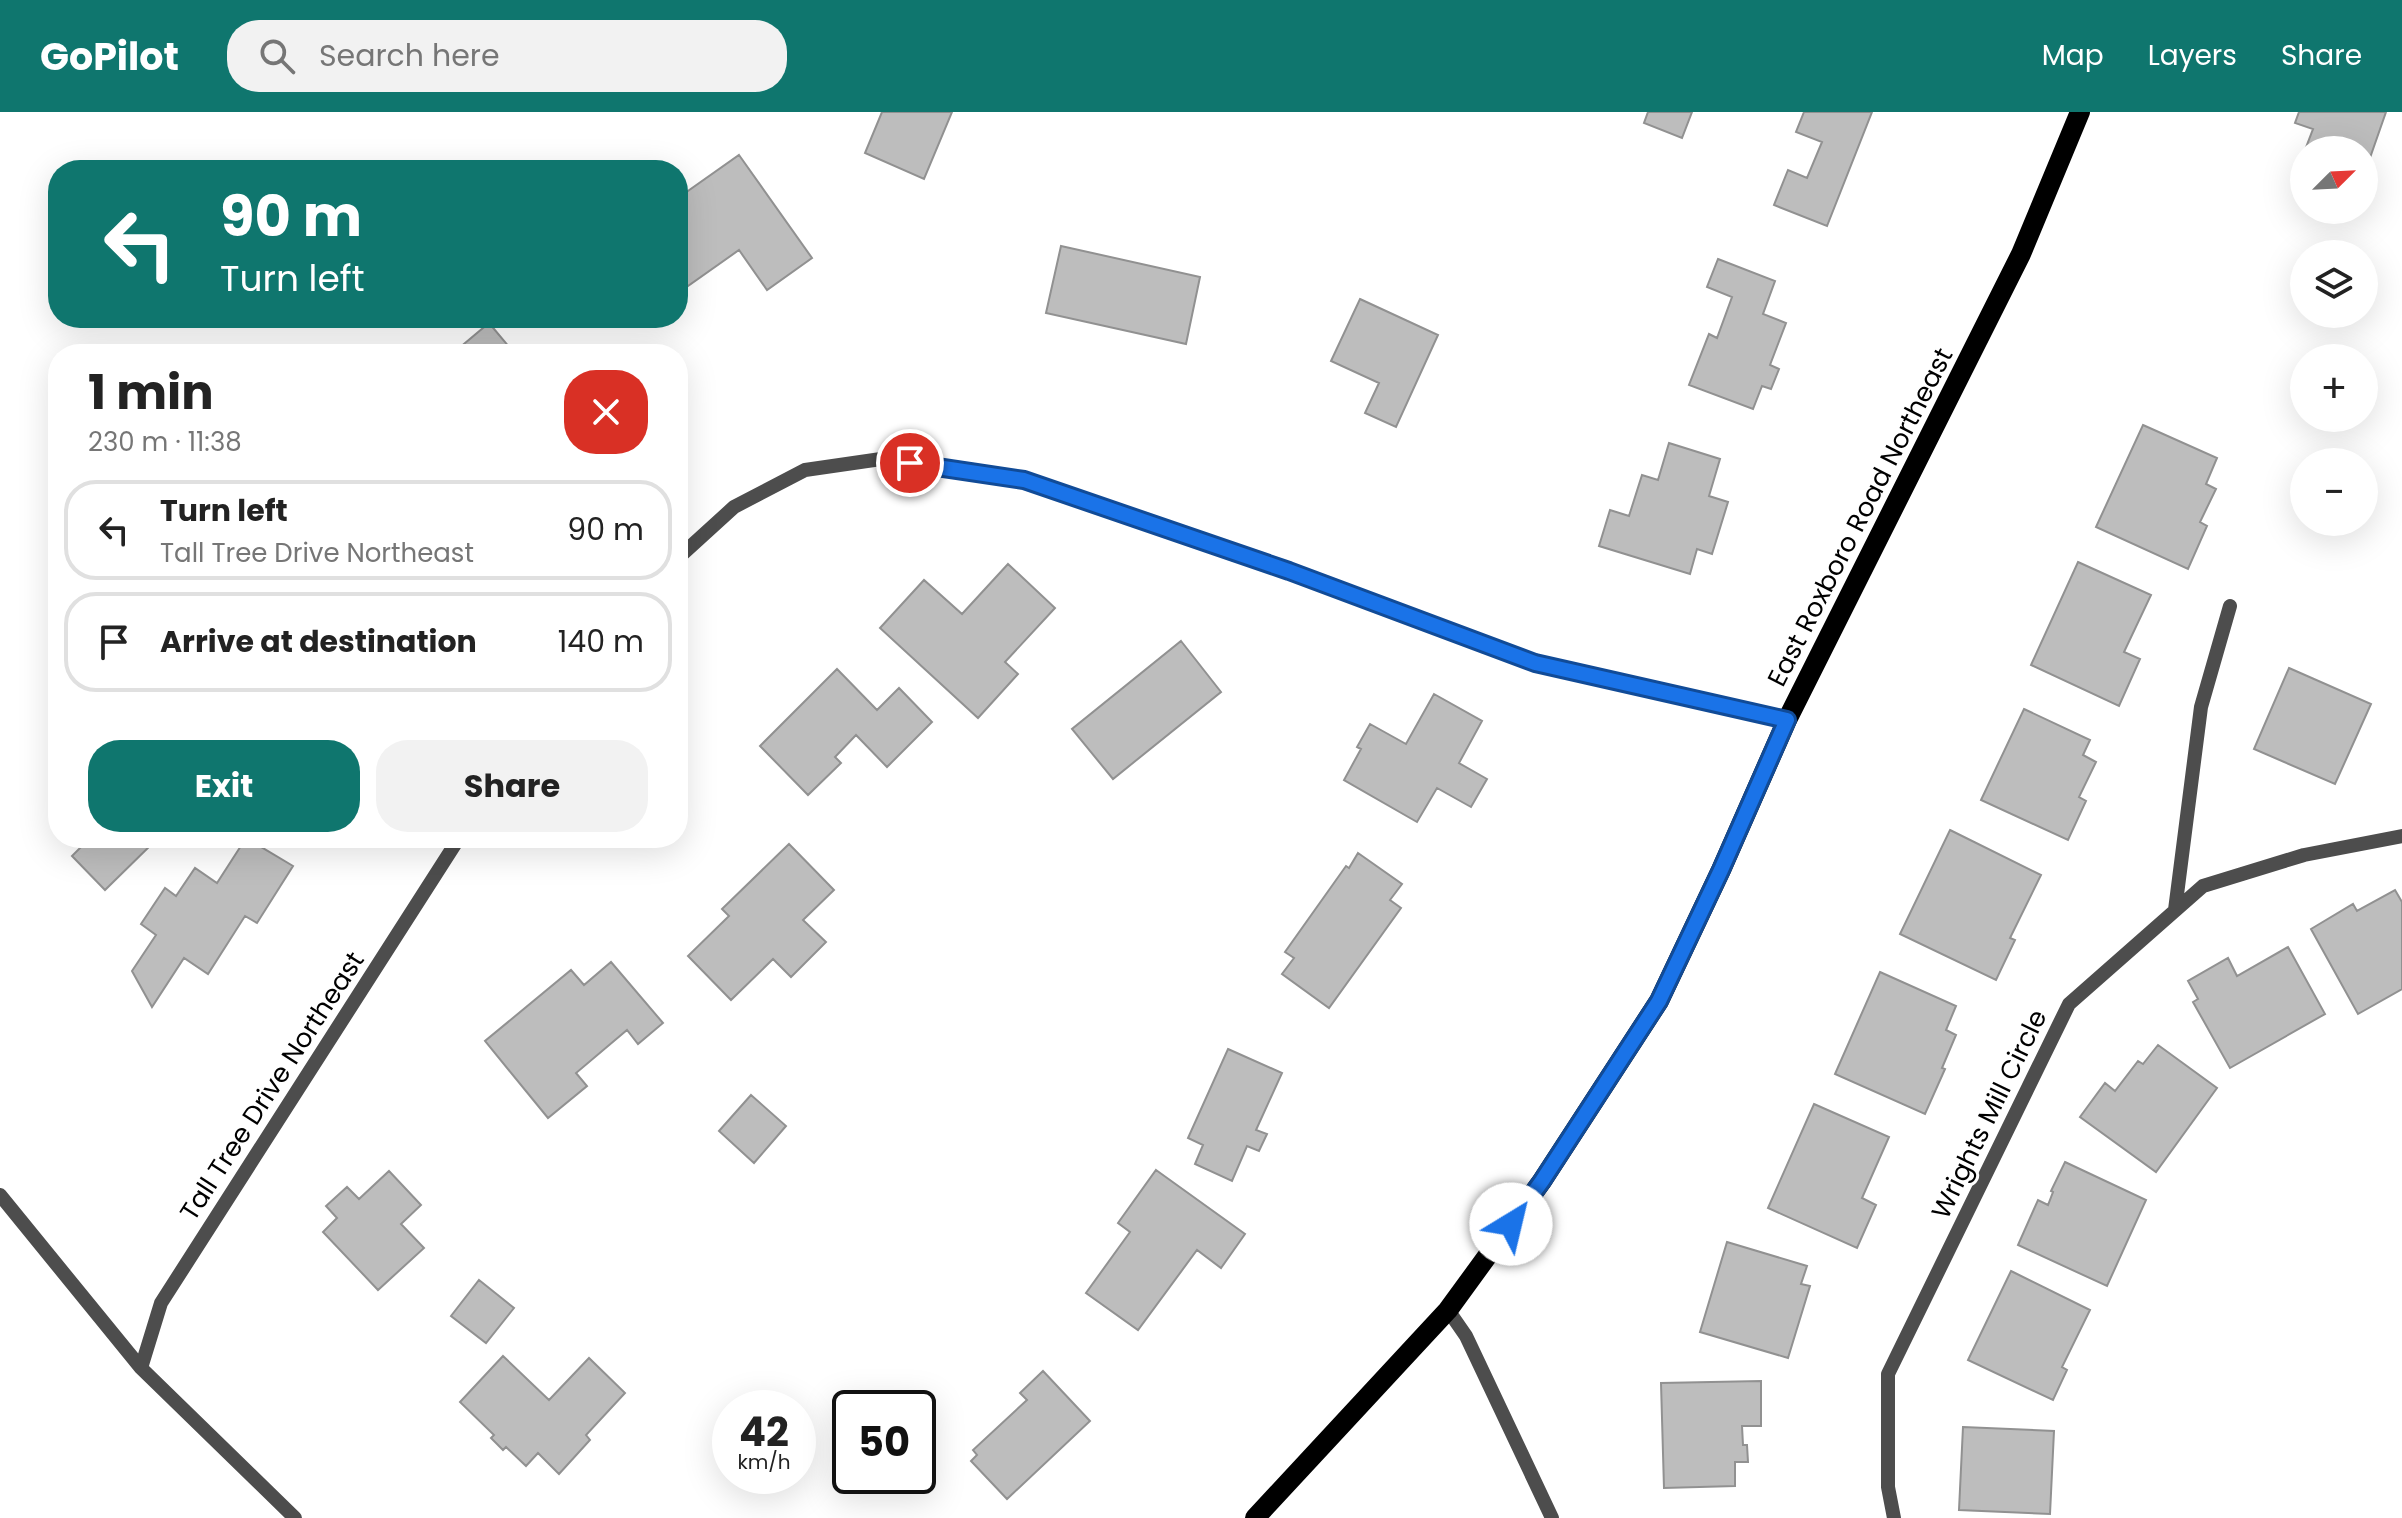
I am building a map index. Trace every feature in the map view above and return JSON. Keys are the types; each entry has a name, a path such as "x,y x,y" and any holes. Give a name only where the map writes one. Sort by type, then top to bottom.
{"main road":[{"name":"East Roxboro Road Northeast","path":"1255,1518 1448,1310 1542,1181 1659,1001 1787,720 2021,254 2080,112"}],"street":[{"path":"688,549 734,507 805,470 881,459 1024,480 1289,571 1535,663 1787,720"},
{"path":"2175,910 2201,707 2230,606"},
{"name":"Wrights Mill Circle","path":"1894,1518 1888,1487 1888,1374 2069,1004 2203,886 2304,855 2402,836"},
{"name":"Tall Tree Drive Northeast","path":"141,1368 161,1303 453,848"},
{"path":"0,1195 141,1368 295,1518"},
{"path":"1448,1310 1466,1336 1552,1518"}],"building":[{"path":"882,112 952,112 924,179 865,153"},
{"path":"1648,112 1692,112 1682,138 1644,123"},
{"path":"1804,112 1872,112 1827,226 1774,205 1788,170 1807,178 1822,142 1796,132"},
{"path":"2299,112 2386,112 2378,136 2310,136 2313,129 2295,123"},
{"path":"739,155 812,258 767,290 739,250 688,286 688,191"},
{"path":"1061,246 1200,277 1186,344 1046,313"},
{"path":"1718,259 1775,281 1763,314 1786,323 1770,365 1779,369 1771,389 1762,386 1753,409 1689,385 1709,334 1717,338 1732,297 1707,287"},
{"path":"1360,299 1438,335 1396,427 1365,413 1379,383 1331,361"},
{"path":"483,328 493,328 507,344 464,344"},
{"path":"2143,425 2217,458 2206,484 2216,489 2200,522 2207,526 2188,569 2096,527"},
{"path":"1669,443 1720,459 1709,496 1728,502 1712,554 1697,549 1690,574 1599,546 1610,510 1629,516 1642,475 1658,480"},
{"path":"2078,562 2151,595 2124,652 2140,659 2119,706 2031,665"},
{"path":"1008,564 1055,608 1005,662 1018,674 978,718 880,628 924,580 962,614"},
{"path":"1181,641 1221,692 1113,779 1072,729"},
{"path":"2289,668 2371,704 2335,784 2254,749"},
{"path":"837,669 877,710 899,688 932,722 887,767 856,735 835,757 841,763 808,795 760,746"},
{"path":"1434,694 1482,721 1459,763 1487,779 1471,807 1437,788 1417,822 1344,780 1370,724 1406,744"},
{"path":"2024,709 2090,740 2083,755 2096,762 2079,797 2086,801 2068,840 1981,800"},
{"path":"1950,830 2041,875 2010,938 2015,940 1996,980 1900,934"},
{"path":"789,844 834,890 803,920 826,942 791,977 773,959 731,1000 688,956 729,916 722,909"},
{"path":"80,848 148,848 105,890 72,856"},
{"path":"240,848 263,848 293,866 257,923 245,916 208,974 184,958 152,1007 132,971 156,935 141,924 165,888 176,896 195,868 217,883"},
{"path":"1358,853 1402,884 1390,900 1401,908 1329,1008 1282,974 1294,958 1285,952"},
{"path":"2395,890 2402,902 2402,989 2358,1014 2311,929 2353,904 2357,911"},
{"path":"2288,947 2325,1014 2230,1068 2193,1002 2198,999 2188,981 2228,958 2237,976"},
{"path":"611,962 663,1023 638,1044 627,1030 576,1073 587,1086 548,1118 485,1041 571,970 584,985"},
{"path":"1880,972 1956,1006 1946,1030 1956,1035 1925,1114 1835,1074"},
{"path":"2158,1045 2217,1088 2156,1172 2080,1117 2105,1083 2115,1091 2138,1061 2143,1064"},
{"path":"1228,1049 1282,1073 1256,1130 1267,1134 1259,1151 1247,1146 1232,1181 1195,1164 1203,1145 1188,1138"},
{"path":"751,1095 786,1126 754,1163 719,1131"},
{"path":"1814,1104 1889,1137 1862,1198 1876,1205 1857,1248 1768,1208"},
{"path":"2065,1162 2146,1200 2107,1286 2018,1245 2038,1200 2048,1205"},
{"path":"1156,1170 1245,1234 1221,1268 1197,1250 1138,1330 1086,1293 1130,1232 1118,1223"},
{"path":"389,1171 421,1205 401,1224 424,1248 378,1290 323,1232 337,1218 326,1206 347,1187 359,1199"},
{"path":"1727,1242 1807,1266 1801,1284 1810,1286 1788,1358 1700,1332"},
{"path":"2011,1271 2090,1310 2062,1367 2067,1370 2053,1400 1968,1360"},
{"path":"479,1280 514,1308 486,1343 451,1316"},
{"path":"503,1356 549,1400 589,1358 625,1393 586,1435 590,1440 559,1474 538,1453 526,1466 506,1447 503,1450 491,1438 494,1435 460,1402"},
{"path":"1043,1371 1090,1421 1007,1499 971,1461 977,1455 973,1450 1027,1400 1020,1393"},
{"path":"1761,1381 1761,1426 1742,1426 1748,1462 1735,1462 1735,1486 1664,1488 1661,1383"},
{"path":"1963,1427 2054,1431 2050,1514 1959,1510"}],"route":[{"path":"910,463 1024,480 1289,571 1535,663 1787,720 1659,1001 1511,1224"}]}
